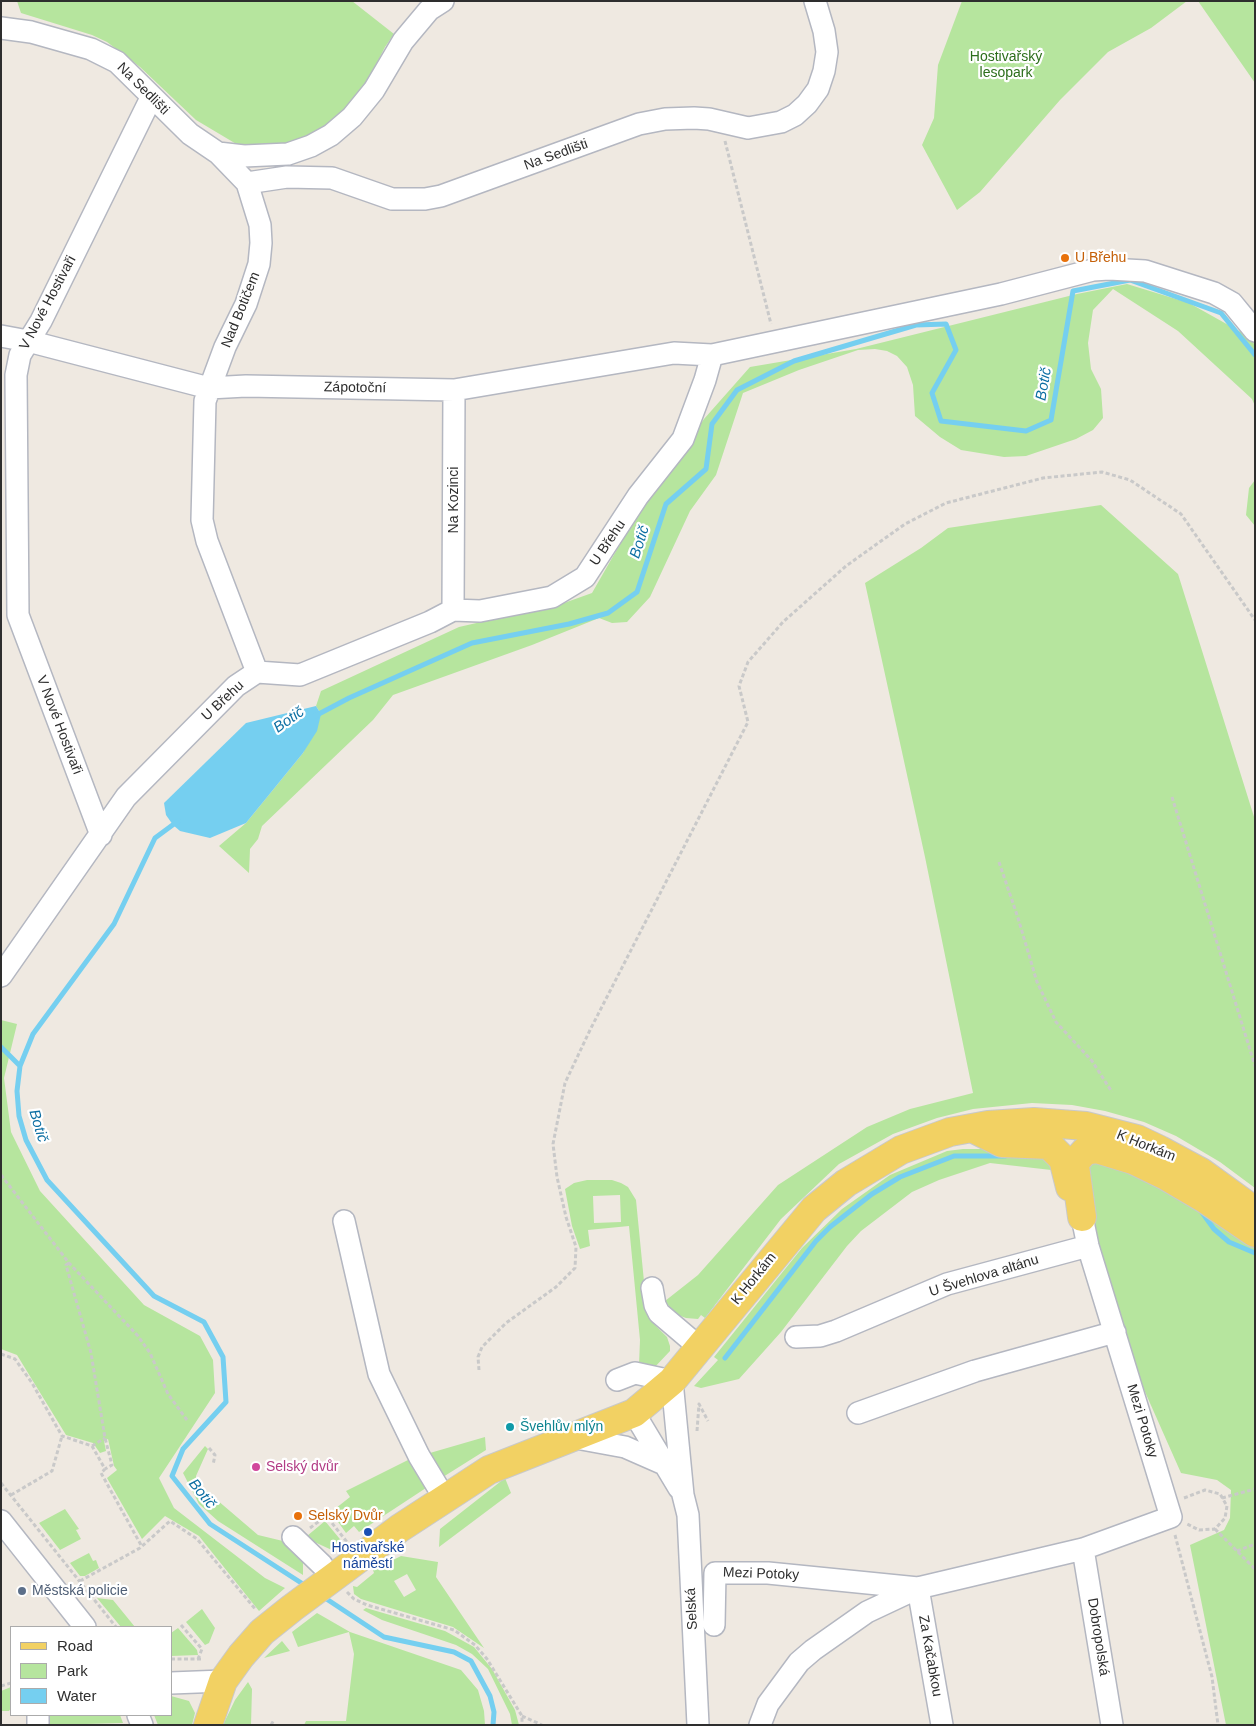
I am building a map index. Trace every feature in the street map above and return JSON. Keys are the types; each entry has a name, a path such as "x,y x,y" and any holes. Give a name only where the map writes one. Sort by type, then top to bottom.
{"main road":[{"name":"K Horkám","path":"223,1681 262,1632 329,1580 445,1499 499,1464 576,1438 634,1413 672,1381 814,1208 846,1183 901,1150 928,1139 970,1128 1012,1123 1060,1123 1092,1128 1137,1140 1201,1172 1255,1211"},
{"path":"970,1128 1002,1143 1043,1144 1053,1147 1063,1159 1071,1192 1080,1211"},
{"path":"1080,1211 1076,1160 1085,1152 1103,1149 1133,1160 1166,1176 1205,1198 1255,1233"},
{"path":"208,1725 223,1681"}],"street":[{"path":"218,152 244,156 288,154 311,146 331,135 352,117 374,90 408,35 429,10 443,1"},
{"name":"Na Sedlišti","path":"246,182 287,177 332,178 392,198 424,199 441,196 639,124 664,119 709,119 748,128 781,122 795,116 818,89 824,71 826,52 823,24 815,1"},
{"name":"Na Sedlišti","path":"1,28 31,32 107,56 126,69 151,98 190,134 218,152"},
{"name":"V Nové Hostivaři","path":"101,835 10,615 16,375 20,355 41,321 151,98"},
{"name":"Nad Botičem","path":"218,152 246,182 260,224 261,243 259,264 246,304 209,388 204,421 202,520 207,541 257,672"},
{"path":"712,355 1001,294 1093,270 1109,269 1145,271 1214,293 1232,303 1255,331"},
{"name":"Zápotoční","path":"1,336 28,341 209,388 246,386 454,390 674,354 712,355"},
{"name":"U Břehu","path":"1,976 126,797 236,686 257,672 300,675 402,634 453,610 480,611 552,597 585,577 638,496 682,439 705,380 712,355"},
{"name":"Na Kozinci","path":"453,610 454,390"},
{"path":"1080,1211 1088,1246"},
{"path":"344,1221 379,1374 419,1456 445,1499"},
{"name":"Mezi Potoky","path":"760,1725 764,1711 773,1696 799,1662 867,1612 918,1588 1083,1549 1171,1517 1088,1246"},
{"name":"U Švehlova altánu","path":"796,1337 820,1336 947,1284 1088,1246"},
{"path":"652,1288 654,1302 659,1313 700,1347"},
{"path":"858,1414 976,1371 1115,1332"},
{"path":"617,1380 636,1372 672,1381"},
{"name":"Selská","path":"672,1381 683,1495 688,1516 698,1725"},
{"name":"Selská","path":"634,1413 683,1495"},
{"path":"576,1438 625,1447 666,1466"},
{"path":"1,1521 84,1626"},
{"path":"293,1537 329,1580"},
{"name":"Dobropolská","path":"1083,1549 1112,1725"},
{"name":"Mezi Potoky","path":"714,1625 715,1573 768,1573 918,1588"},
{"name":"Za Kačabkou","path":"918,1588 942,1725"},
{"path":"172,1683 223,1681"}],"path":[{"path":"720,121 776,341"},
{"path":"479,1370 478,1357 482,1348 506,1323 556,1287 575,1268 576,1247 564,1209 553,1144 565,1083 590,1030 748,722 739,686 748,662 783,622 846,566 905,524 946,503 1044,478 1102,472 1130,480 1181,514 1255,620"},
{"path":"1172,797 1255,1066"},
{"path":"999,862 1037,982 1056,1022 1092,1061 1112,1092"},
{"path":"1,1176 69,1262 138,1336 150,1353 168,1394 188,1420"},
{"path":"69,1262 66,1265 91,1353 105,1438 112,1465 101,1472 141,1545"},
{"path":"1,1354 15,1359 62,1436 92,1446 105,1469"},
{"path":"11,1495 52,1471 62,1436"},
{"path":"92,1446 105,1438"},
{"path":"209,1448 215,1455 213,1465"},
{"path":"1,1482 115,1626"},
{"path":"1222,1498 1255,1489"},
{"path":"1171,1517 1199,1530 1215,1529 1225,1518 1227,1506 1220,1494 1205,1490 1188,1495 1179,1502 1171,1517 1212,1677 1218,1725"},
{"path":"324,1514 349,1544"},
{"path":"80,1581 140,1548 141,1545 170,1521 197,1539 259,1615"},
{"path":"1215,1529 1255,1569"},
{"path":"1237,1551 1255,1544"},
{"path":"329,1580 360,1602 459,1633 475,1645 487,1659 522,1716 522,1725"},
{"path":"172,1659 200,1659 202,1649 182,1625"},
{"path":"522,1716 542,1725"},
{"path":"270,1725 274,1720"}],"green space":[{"path":"17,1 352,1 394,34 385,47 363,91 342,115 308,138 278,148 238,145 196,120 140,67 107,42 92,35 21,13"},
{"name":"Hostivařský lesopark","path":"962,1 1187,1 1151,28 1108,52 1060,100 980,192 957,210 922,145 934,118 938,65"},
{"path":"1198,1 1255,1 1255,83"},
{"path":"1127,284 1189,303 1248,336 1255,345 1255,406 1252,399 1178,331 1113,289 1093,310 1088,343 1091,369 1101,389 1103,418 1093,430 1076,439 1026,456 1004,457 961,450 940,437 915,416 913,385 907,367 897,356 887,351 875,349 858,350 799,370 743,393 716,475 690,511 650,597 627,622 612,623 599,618 532,645 393,695 373,720 262,826 258,839 250,849 249,873 219,846 246,823 303,753 321,714 316,706 321,691 459,627 564,603 592,593 635,518 704,419 750,367 856,349 1077,294"},
{"path":"1255,480 1255,526 1246,515 1249,488"},
{"path":"1101,505 1178,574 1255,820 1255,1188 1220,1162 1176,1136 1144,1122 1105,1111 1072,1105 1032,1103 973,1109 937,1118 893,1134 839,1164 781,1219 705,1318 701,1315 698,1319 686,1318 675,1314 665,1301 698,1275 778,1185 867,1127 910,1109 973,1093 925,857 865,583 921,548 948,528"},
{"path":"1,1020 17,1024 4,1078 11,1132 40,1191 144,1305 200,1336 213,1360 215,1393 159,1478 174,1508 265,1578 285,1588 259,1611 199,1536 165,1516 142,1539 107,1478 117,1470 114,1466 108,1439 104,1441 106,1451 100,1453 93,1443 66,1435 17,1355 1,1349"},
{"path":"963,1149 1039,1149 1060,1171 990,1163 939,1180 912,1192 861,1231 847,1246 781,1332 739,1379 701,1388 694,1386 718,1360 714,1357 802,1248 842,1209 890,1175 947,1151"},
{"path":"1099,1153 1255,1242 1255,1725 1226,1725 1190,1545 1224,1530 1230,1518 1231,1490 1217,1480 1181,1473 1126,1349 1114,1312 1081,1175"},
{"path":"587,1180 612,1180 628,1187 636,1200 647,1312 653,1323 667,1337 670,1346 670,1351 653,1369 639,1365 640,1340 629,1226 588,1230 590,1246 580,1249 572,1226 565,1189 574,1183","holes":["620,1195 621,1222 594,1223 593,1196"]},
{"path":"485,1437 486,1450 443,1477 423,1455"},
{"path":"205,1446 208,1449 196,1476 196,1482 258,1535 287,1542 303,1559 303,1575 218,1521 199,1504 183,1473"},
{"path":"410,1459 429,1486 359,1532 354,1526 346,1533 331,1512 350,1497 346,1491"},
{"path":"505,1478 511,1493 439,1547 440,1529"},
{"path":"65,1509 79,1529 76,1530 81,1539 60,1550 39,1523"},
{"path":"325,1521 344,1544 334,1551 310,1540 307,1536"},
{"path":"89,1553 93,1561 96,1560 99,1568 85,1576 80,1576 70,1563"},
{"path":"401,1556 438,1562 436,1577 484,1648 453,1627 361,1599 354,1594 353,1586 357,1587 374,1573 373,1570","holes":["407,1574 416,1590 404,1597 394,1581"]},
{"path":"97,1598 113,1600 134,1626 120,1626"},
{"path":"366,1608 445,1631 474,1647 492,1669 515,1710 519,1725 512,1725 510,1714 488,1669 472,1654 456,1645 382,1620 363,1610"},
{"path":"202,1609 215,1628 209,1643 205,1645 186,1622"},
{"path":"317,1613 350,1632 461,1670 478,1690 484,1711 485,1725 304,1725 306,1721 346,1721 354,1654 349,1632 298,1647 292,1632"},
{"path":"178,1628 197,1650 198,1655 172,1656 172,1632"},
{"path":"282,1641 290,1651 264,1658"},
{"path":"248,1682 252,1689 251,1725 223,1725 235,1700"},
{"path":"10,1687 9,1711 1,1711 1,1691"},
{"path":"172,1696 189,1701 195,1713 192,1725 158,1725 154,1716 172,1716"},
{"path":"46,1716 120,1716 123,1723 50,1725"}],"water":[{"path":"316,706 321,714 317,731 303,753 246,823 210,838 180,831 173,825 166,815 164,803 246,723"}],"waterway":[{"name":"Botič","path":"315,716 349,698 472,643 569,624 608,613 637,592 666,504 706,469 712,424 737,390 794,361 916,325 946,324 956,350 932,393 941,421 1026,431 1051,420 1073,291 1130,280 1221,313 1255,355"},
{"name":"Botič","path":"178,821 155,838 114,924 33,1034 20,1066 17,1091 19,1116 26,1140 47,1180 154,1296 204,1322 223,1357 226,1402 183,1449 172,1476 210,1524 306,1586"},
{"path":"1,1047 20,1066"},
{"path":"725,1358 816,1241 830,1227 872,1194 900,1177 954,1156 1005,1156"},
{"path":"1201,1211 1214,1229 1229,1242 1255,1253"},
{"name":"Botič","path":"322,1596 384,1637 454,1652 471,1661 490,1696 494,1712 493,1725"}],"place":[{"name":"U Břehu","path":"1065,258"},
{"name":"Švehlův mlýn","path":"510,1427"},
{"name":"Selský dvůr","path":"256,1467"},
{"name":"Selský Dvůr","path":"298,1516"},
{"name":"Hostivařské náměstí","path":"368,1532"},
{"name":"Městská policie","path":"22,1591"}]}
